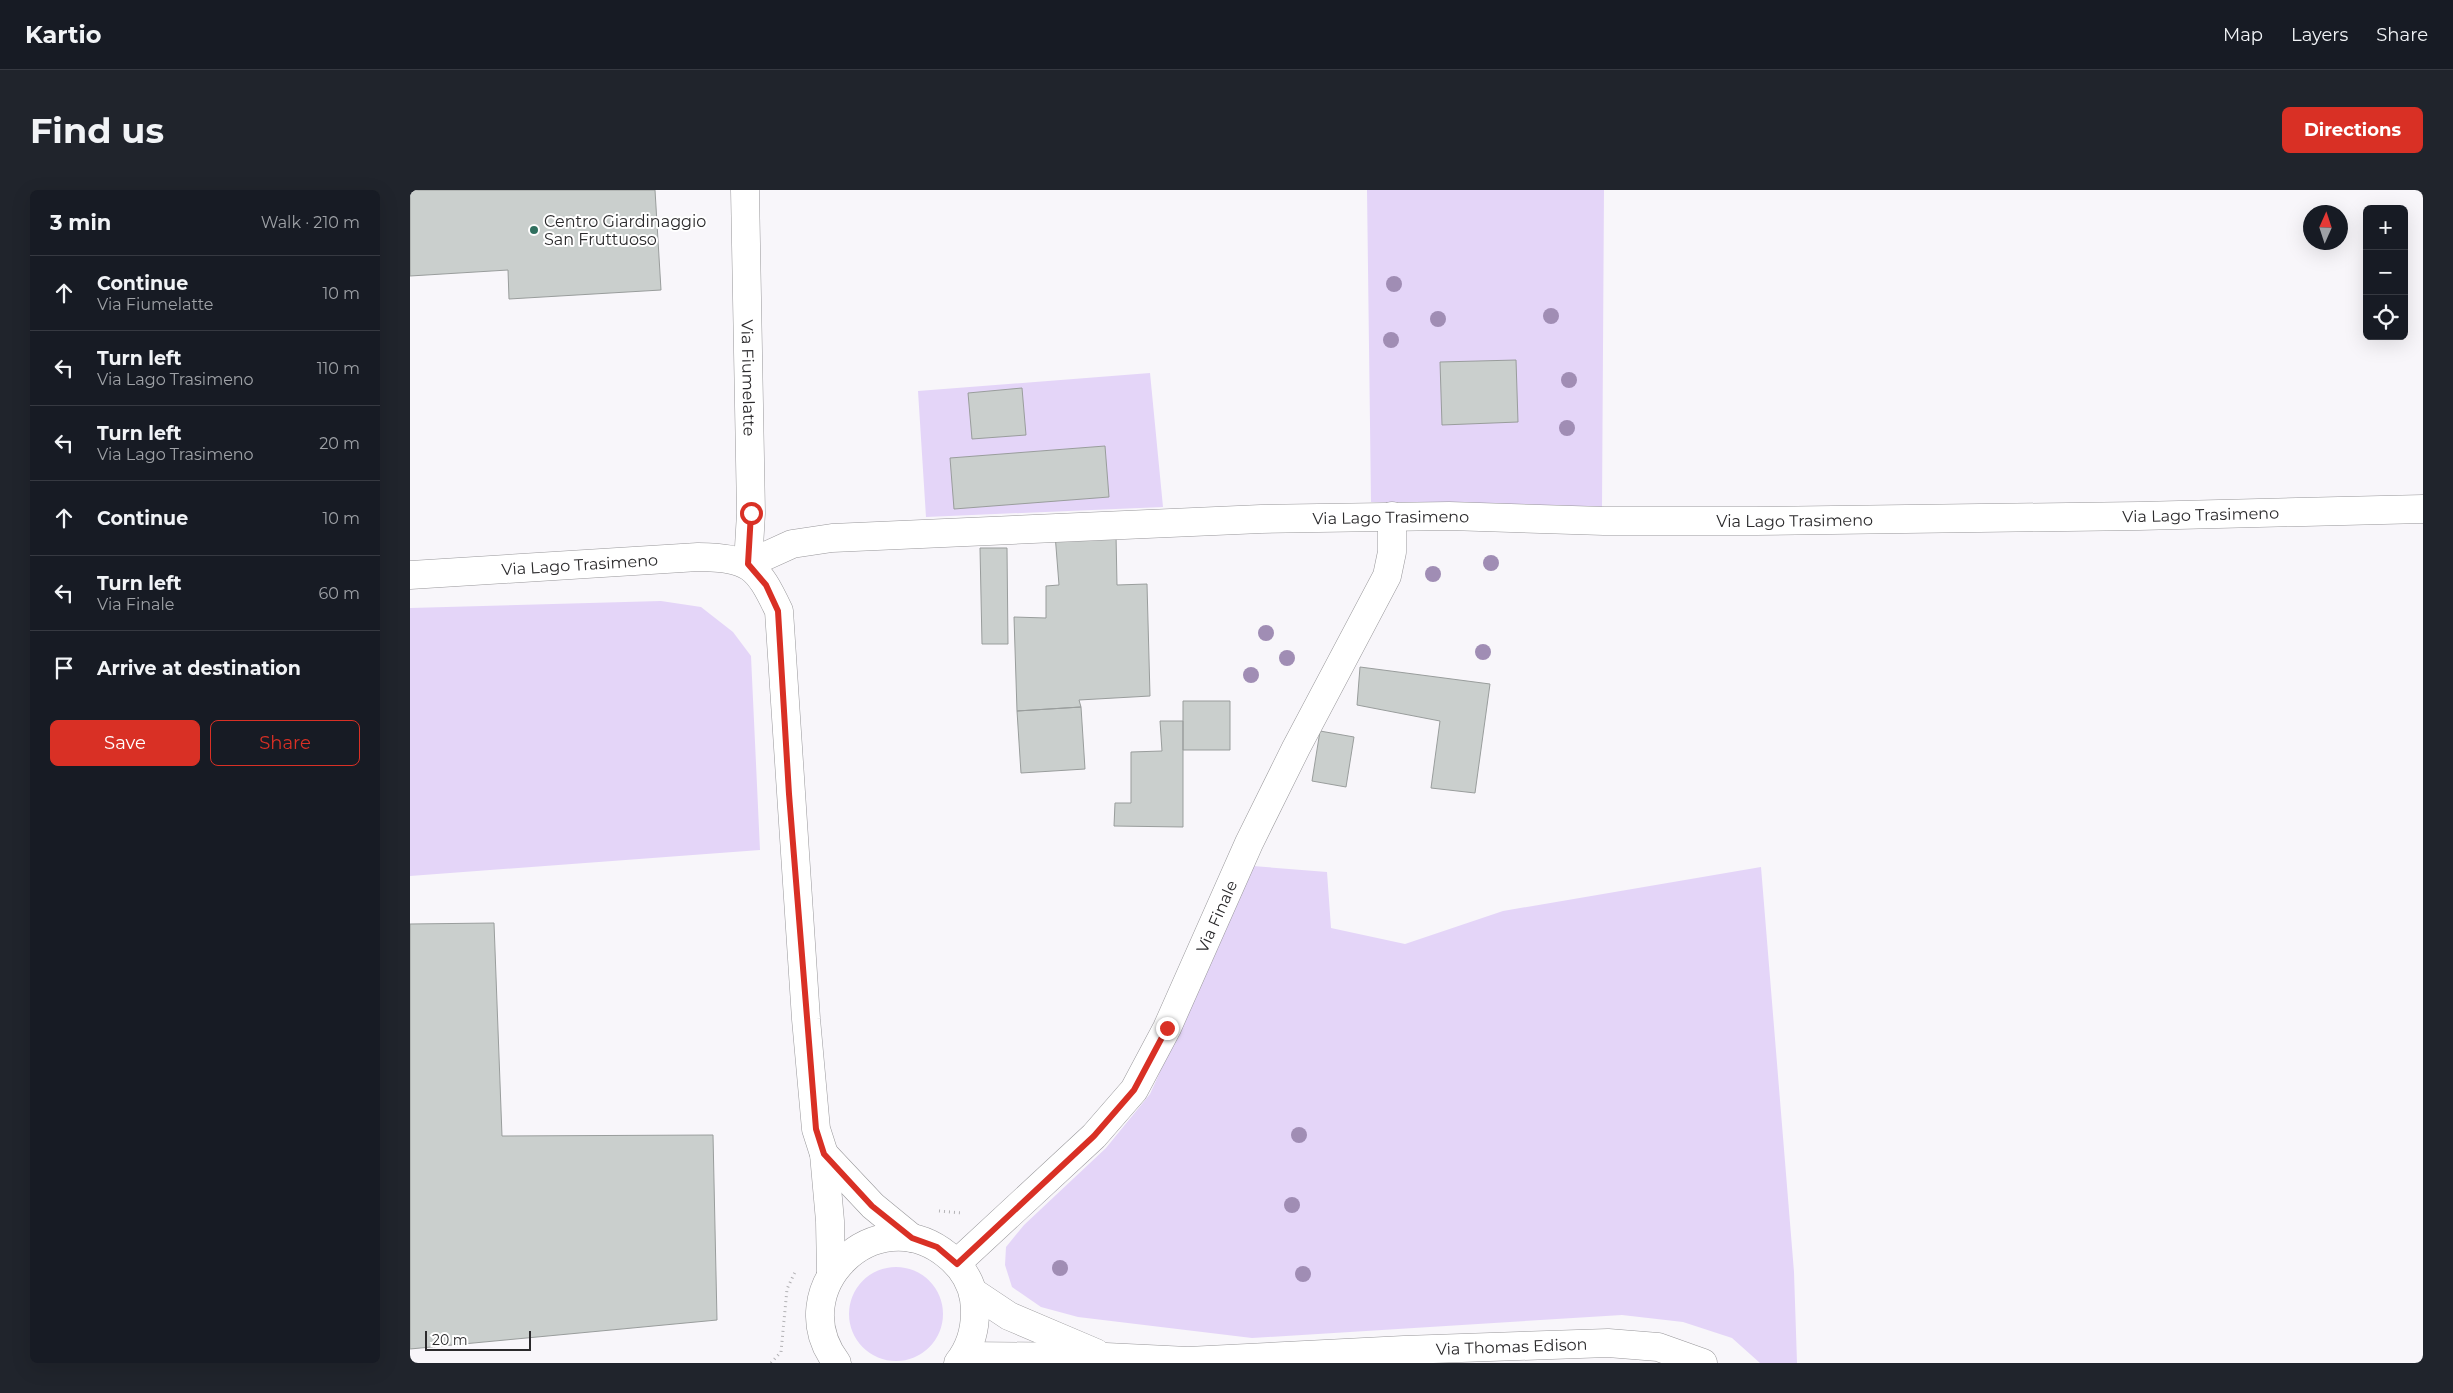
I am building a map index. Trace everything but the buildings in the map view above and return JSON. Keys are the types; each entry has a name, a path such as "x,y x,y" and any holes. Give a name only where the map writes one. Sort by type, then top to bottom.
{"street":[{"name":"Via Fiumelatte","path":"745,190 751,513 748,564"},
{"name":"Via Lago Trasimeno","path":"410,575 698,557 725,558 748,564 792,544 832,538 1167,521 1392,516 1604,521 1756,521 2139,516 2423,509"},
{"name":"Via Finale","path":"957,1264 1094,1136 1134,1090 1167,1028 1249,843 1296,748 1387,576 1391,563 1392,516"},
{"path":"748,564 766,585 778,611 806,1028 816,1129 824,1154 830,1221 831,1274"},
{"path":"824,1154 872,1206 912,1238"},
{"path":"838,1363 823,1351 822,1294 831,1274 846,1256 866,1243 888,1237 912,1238 937,1247 957,1264 973,1292 976,1314 973,1336 961,1360"},
{"name":"Via Thomas Edison","path":"973,1292 1010,1316 1106,1357"},
{"name":"Via Thomas Edison","path":"961,1360 1106,1357 1188,1361 1404,1350 1608,1343 1658,1347 1703,1363"}],"shaded area":[{"path":"1367,190 1604,190 1602,507 1371,502"},
{"path":"1150,373 1163,507 926,517 918,391"},
{"path":"661,601 701,607 733,632 751,656 760,850 410,876 410,608"},
{"path":"1253,866 1327,872 1331,928 1405,944 1503,911 1761,867 1794,1272 1797,1363 1760,1363 1732,1338 1683,1322 1622,1315 1252,1338 1078,1317 1041,1307 1012,1287 1005,1265 1006,1247 1024,1225 1106,1148 1150,1094"},
{"path":"896,1267 914,1270 929,1281 940,1296 943,1314 940,1332 929,1347 914,1358 896,1361 878,1358 863,1347 852,1332 849,1314 852,1296 863,1281 878,1270"}],"place":[{"name":"Centro Giardinaggio San Fruttuoso","path":"534,230"}],"route":[{"path":"751,513 748,564 766,585 778,611 789,794 806,1018 816,1129 824,1154 872,1206 912,1238 937,1247 957,1264 1094,1136 1134,1090 1167,1028"}]}
